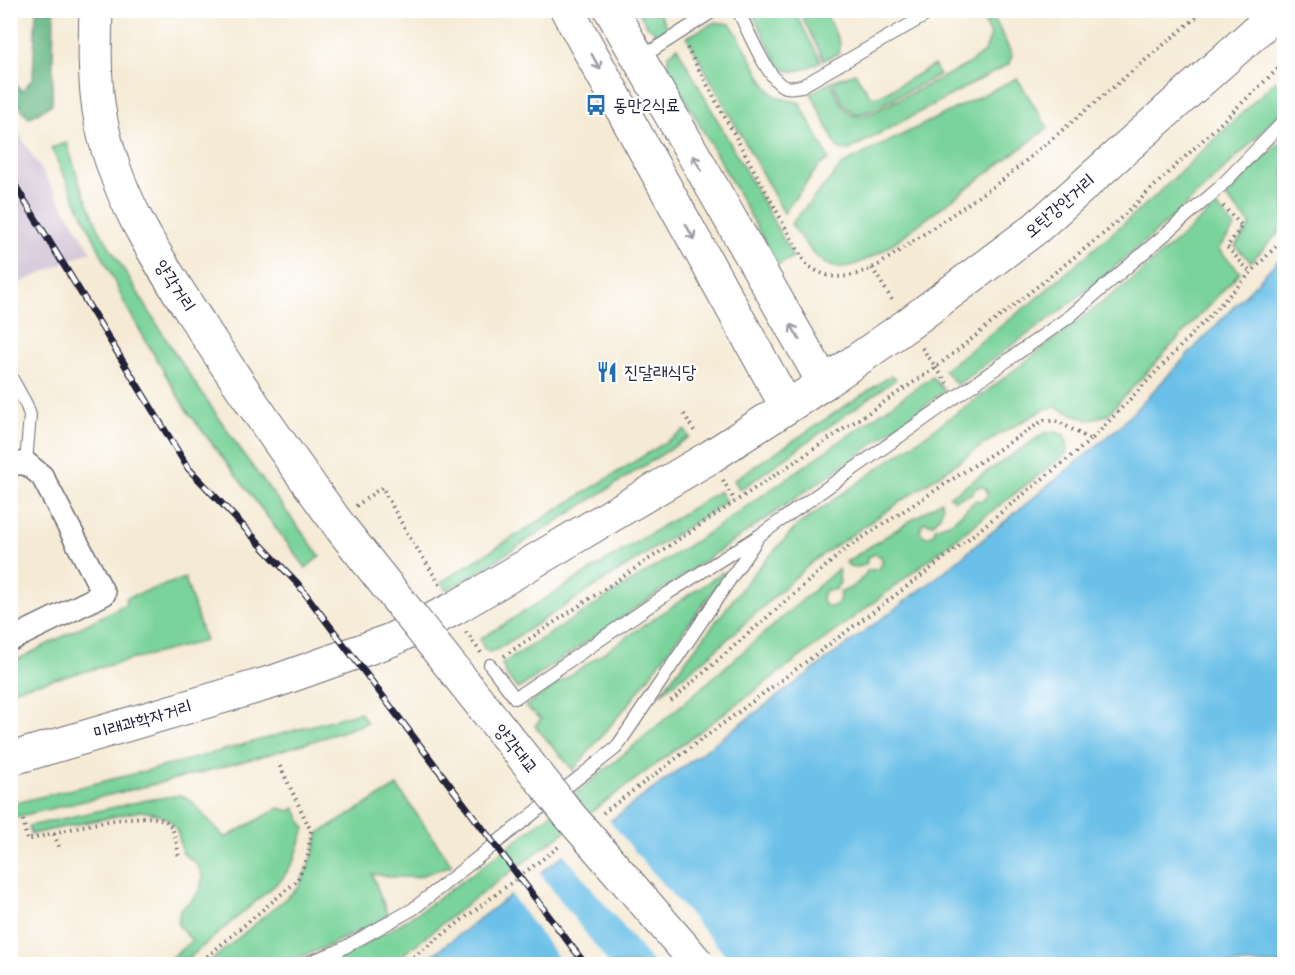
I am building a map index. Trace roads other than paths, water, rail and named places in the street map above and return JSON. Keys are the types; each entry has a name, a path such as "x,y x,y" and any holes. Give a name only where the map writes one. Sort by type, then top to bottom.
{"main road":[{"name":"양각거리","path":"96,10 95,73 99,112 109,149 131,207 152,250 251,401 348,517"},
{"path":"567,10 787,407"},
{"path":"611,10 824,383"},
{"name":"오탄강안거리","path":"787,407 907,325 1036,228 1280,10"},
{"name":"미래과학자거리","path":"10,759 276,681 391,640 455,608 710,457 787,407"},
{"name":"양각대교","path":"348,517 570,816 698,964"}],"street":[{"path":"10,640 104,594 42,476 18,464"}],"lane":[{"path":"638,60 715,10"},
{"path":"738,10 771,76 781,85 791,88 802,86 935,10"},
{"path":"490,665 515,698 670,592 760,535 1069,317 1212,194 1284,121"},
{"path":"10,375 30,415 30,434 18,464"},
{"path":"304,964 338,951 412,909 616,748 760,535"}],"water":[{"path":"1284,254 1284,964 421,964 935,579 1118,428"}],"railway":[{"path":"10,177 188,468 298,584 585,964"}],"place":[{"name":"동만2식료","path":"596,105"},
{"name":"진달래식당","path":"607,372"}]}
